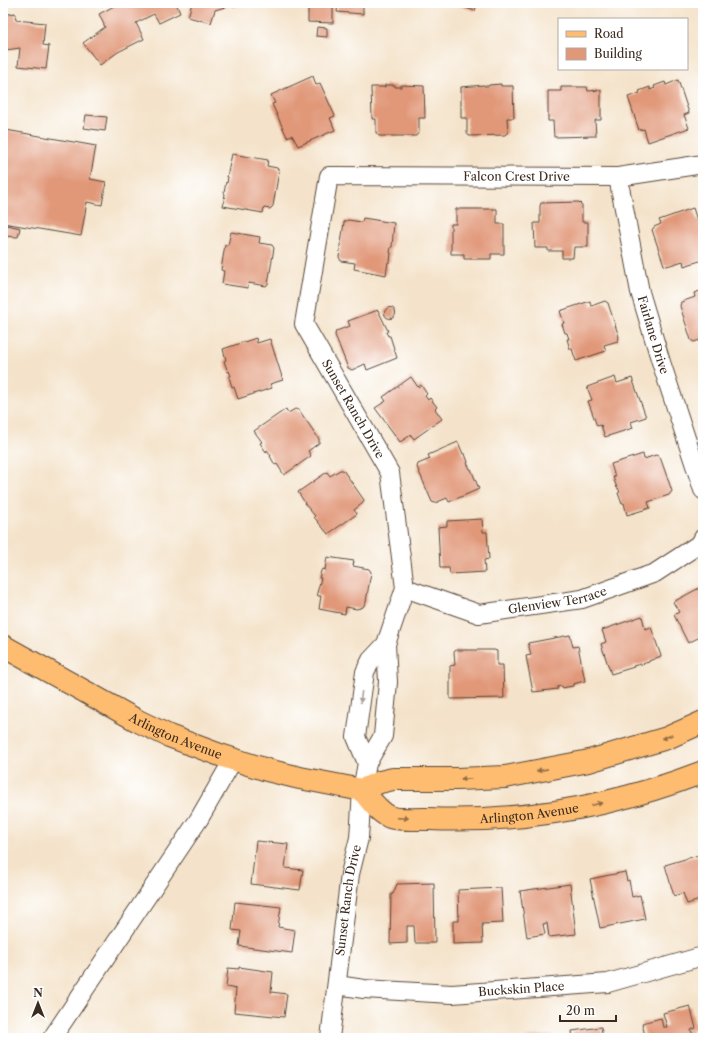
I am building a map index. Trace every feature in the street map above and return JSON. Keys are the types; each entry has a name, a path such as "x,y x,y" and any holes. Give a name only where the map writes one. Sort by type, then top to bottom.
{"main road":[{"name":"Arlington Avenue","path":"3,646 138,722 169,736 233,760 300,778 362,790 378,808 391,818 447,820 494,819 545,814 594,805 652,790 703,772"},
{"path":"362,790 380,782 393,779 505,777 589,761 667,738 703,722"}],"street":[{"name":"Falcon Crest Drive","path":"329,176 618,177 703,164"},
{"name":"Sunset Ranch Drive","path":"329,176 304,324 390,473 405,588 386,644 388,682 383,736 367,763 362,790 359,838 350,874 330,1038"},
{"name":"Fairlane Drive","path":"618,177 640,292 661,362 703,490"},
{"name":"Glenview Terrace","path":"405,588 479,614 582,599 656,573 702,540"},
{"name":"Sunset Ranch Drive","path":"367,763 356,737 364,678 365,672 371,660 386,644"},
{"path":"52,1038 199,819 233,760"},
{"name":"Buckskin Place","path":"337,986 452,994 608,983 703,956"}],"building":[{"path":"115,3 176,3 180,13 159,23 154,14 136,23 144,39 118,52 100,65 83,43 105,27 99,14 116,5"},
{"path":"192,3 246,3 215,10 211,23 188,17"},
{"path":"308,3 333,3 333,23 308,22"},
{"path":"338,3 363,3 363,14 337,12"},
{"path":"451,3 477,3 475,11"},
{"path":"15,13 16,20 45,23 43,45 49,46 46,69 18,66 20,48 6,50 5,45 3,45 3,15"},
{"path":"317,27 327,28 327,37 316,36"},
{"path":"313,76 316,85 320,83 335,116 330,118 335,130 298,146 292,135 287,137 272,104 275,103 271,95"},
{"path":"678,80 689,113 684,115 689,128 648,142 644,129 639,130 628,97 640,93 639,91 650,87 650,90 655,88 654,86 665,82 666,85"},
{"path":"501,84 501,86 513,86 514,118 507,118 508,132 505,135 469,136 467,133 467,118 461,118 461,87"},
{"path":"385,85 395,85 395,87 401,87 401,85 424,86 425,118 419,118 419,132 416,136 379,136 376,133 376,119 372,119 371,87 385,87"},
{"path":"561,87 587,87 588,91 601,90 601,120 595,120 596,136 554,137 553,121 548,121 548,91 561,91"},
{"path":"86,115 107,117 105,131 84,128"},
{"path":"6,130 96,146 90,179 106,182 102,205 87,202 81,236 3,223 3,147"},
{"path":"232,154 268,160 267,166 277,168 279,171 273,206 270,209 264,208 263,213 223,206 224,193"},
{"path":"579,202 582,205 582,222 588,222 588,247 574,247 573,258 562,258 562,251 548,251 548,248 535,248 534,223 540,223 541,203"},
{"path":"693,208 697,220 701,219 703,226 703,260 684,266 683,261 667,266 664,265 652,230 654,227 661,224 659,220"},
{"path":"456,209 497,209 497,224 504,224 504,254 491,254 491,259 464,259 464,254 451,254 451,224 456,224"},
{"path":"363,218 394,223 390,262 388,262 386,275 354,269 355,263 341,261 339,257 344,222 348,220 362,222"},
{"path":"3,224 20,228 18,237 3,236"},
{"path":"231,232 260,237 259,243 272,245 274,248 268,284 266,286 249,283 248,288 222,284 224,271 221,270 225,245 228,245"},
{"path":"703,290 703,339 694,342 691,340 680,306 681,302 695,297 694,293"},
{"path":"590,301 591,306 605,301 608,303 619,337 618,341 604,345 606,351 576,361 572,349 570,349 567,333 565,333 562,324 564,323 560,311"},
{"path":"390,307 394,309 396,313 394,317 390,319 386,317 384,313 386,309"},
{"path":"378,310 388,331 386,332 388,336 390,336 397,358 367,370 365,364 352,370 348,368 335,335 336,331 350,326 348,321"},
{"path":"256,338 257,343 270,339 283,380 270,384 272,388 238,399 234,387 232,387 229,377 231,376 224,361 226,360 223,349"},
{"path":"411,377 418,387 421,385 427,394 425,396 428,400 430,398 437,407 435,409 442,419 414,439 411,435 400,442 375,408 386,401 383,397"},
{"path":"615,377 617,383 632,378 646,417 631,422 633,428 605,437 601,425 597,426 588,401 592,400 587,387"},
{"path":"286,409 288,413 295,409 299,410 319,439 319,443 308,451 311,456 284,475 277,464 275,465 267,450 266,452 260,443 262,442 254,431"},
{"path":"458,442 463,454 465,454 467,463 479,489 449,502 447,498 435,503 432,502 417,467 418,464 430,459 428,455"},
{"path":"643,454 644,459 656,455 660,457 672,491 669,495 648,502 650,508 627,515 624,503 622,504 618,493 620,492 613,477 615,477 611,464"},
{"path":"340,470 343,470 364,500 363,503 354,510 357,514 328,534 304,503 298,492 327,472 330,476"},
{"path":"482,519 483,532 487,532 489,559 484,560 485,572 450,574 449,568 440,568 438,527 447,526 447,521"},
{"path":"327,557 354,561 353,566 369,569 371,572 366,602 363,607 357,609 346,607 345,614 319,609 321,596 318,596 317,593 321,578 319,578 322,569 325,570"},
{"path":"703,586 703,637 688,643 674,615 679,612 673,602"},
{"path":"642,616 645,629 651,627 661,656 649,662 611,674 601,644 606,642 602,630"},
{"path":"570,635 573,647 578,646 585,681 573,684 573,686 562,688 562,686 557,687 558,689 533,692 526,656 531,655 528,643"},
{"path":"456,650 497,651 497,665 503,665 504,698 450,699 450,666 455,665 454,652"},
{"path":"256,841 288,844 285,868 303,870 300,890 251,884"},
{"path":"702,854 703,899 687,904 683,893 674,896 665,865"},
{"path":"625,872 627,881 629,880 632,897 640,895 645,919 600,928 590,879"},
{"path":"434,883 435,943 415,943 414,926 407,926 407,943 390,944 391,894 393,894 397,884"},
{"path":"570,884 576,934 549,937 547,923 543,924 545,934 527,937 520,891"},
{"path":"501,888 503,923 482,924 483,943 453,944 453,921 459,921 458,890"},
{"path":"235,902 281,907 278,927 295,930 292,953 239,946 241,931 232,930"},
{"path":"239,967 273,972 271,992 287,994 284,1017 234,1012 236,989 226,987 228,968 239,969"},
{"path":"690,1006 696,1028 691,1030 694,1038 647,1038 646,1035 645,1036 642,1023 661,1018 663,1027 667,1027 663,1013"},
{"path":"601,1027 603,1038 573,1038 572,1031"},
{"path":"552,1035 553,1038 524,1038"}]}
